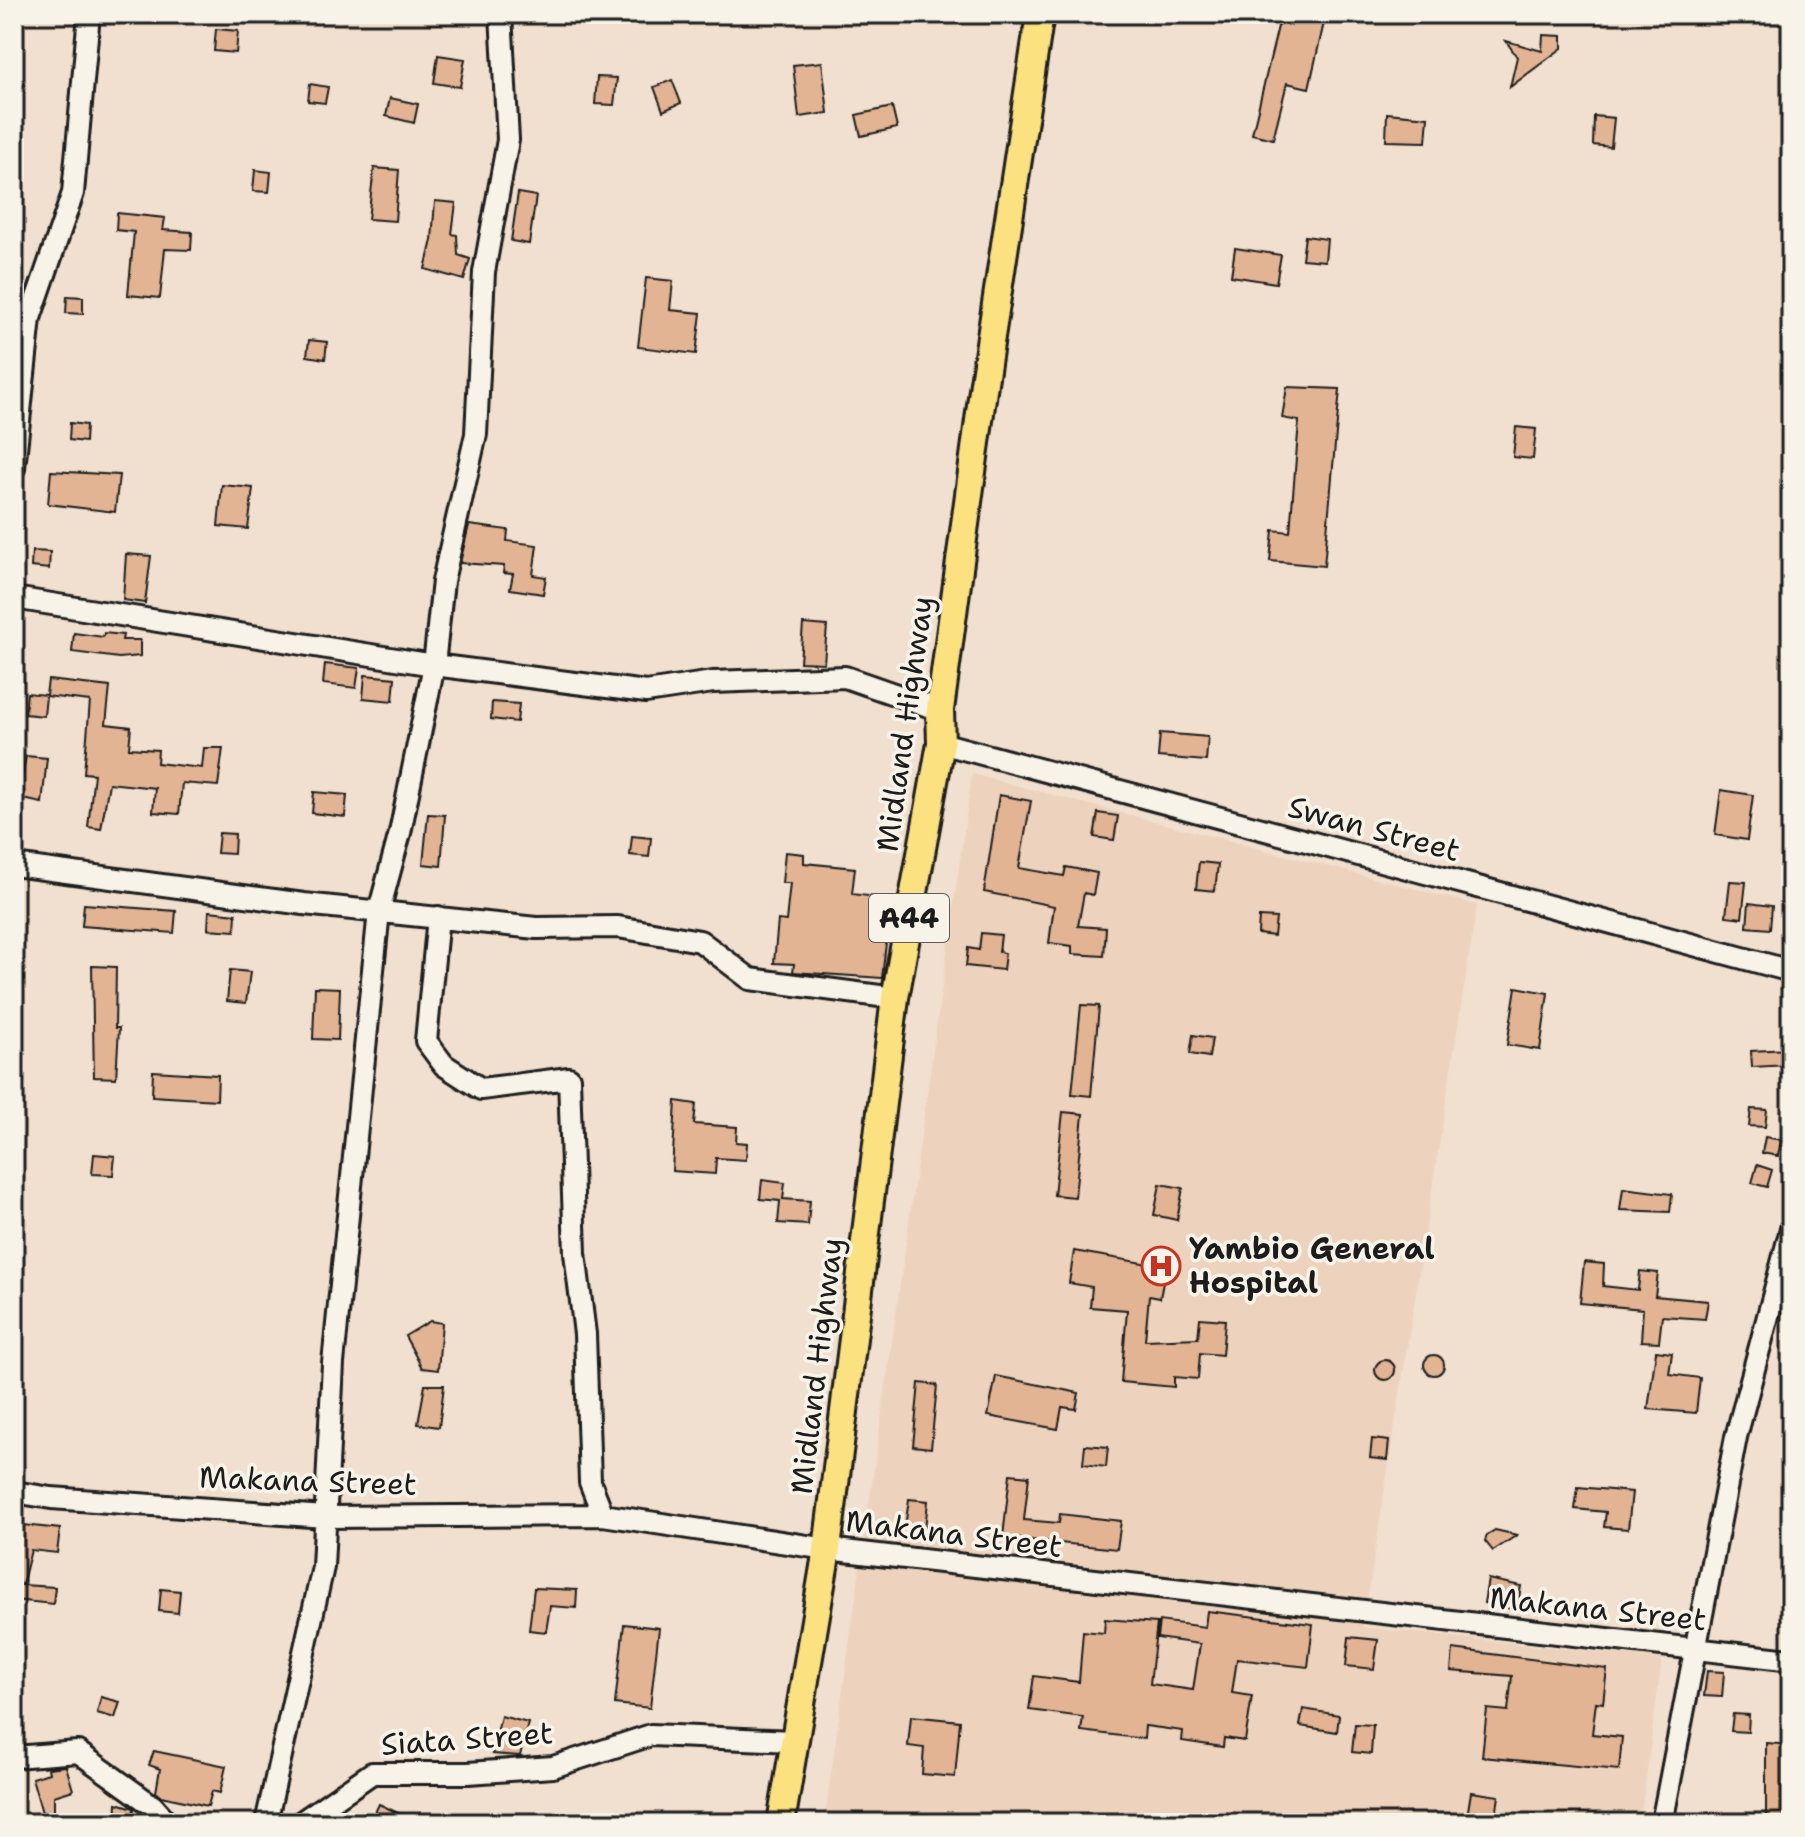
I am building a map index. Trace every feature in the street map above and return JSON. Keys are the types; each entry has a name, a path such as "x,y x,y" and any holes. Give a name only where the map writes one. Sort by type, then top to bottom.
{"main road":[{"name":"Midland Highway","path":"781,1823 827,1549 895,998 941,743 940,710 986,368 1040,14"}],"street":[{"path":"14,468 30,318 73,193 89,14"},
{"path":"266,1823 323,1567 333,1363 379,911 400,833 434,665 443,581 476,434 484,272 508,140 501,14"},
{"path":"14,598 434,665 646,692 713,682 845,677 940,710"},
{"name":"Swan Street","path":"941,743 1791,971"},
{"path":"14,865 206,893 536,928 618,927 700,941 750,979 895,998"},
{"path":"438,917 426,1041 444,1065 481,1089 569,1078 575,1253 585,1334 590,1482 603,1515"},
{"path":"1662,1823 1736,1437 1791,1229"},
{"name":"Makana Street","path":"14,1492 51,1498 326,1517 603,1515 827,1549 1791,1660"},
{"name":"Siata Street","path":"300,1823 372,1773 468,1773 553,1767 651,1735 793,1741"},
{"path":"14,1758 78,1752 153,1806 168,1823"}],"shaded area":[{"name":"Yambio General Hospital","path":"972,774 1477,905 1363,1627 1662,1659 1640,1823 824,1823"}],"building":[{"path":"1281,14 1326,14 1309,88 1287,83 1273,139 1252,134"},
{"path":"216,29 238,31 236,53 214,51"},
{"path":"1543,35 1562,36 1562,48 1510,87 1517,57 1506,41 1542,51"},
{"path":"438,55 465,59 460,87 434,83"},
{"path":"822,62 828,113 799,117 793,65"},
{"path":"597,77 617,78 614,105 595,104"},
{"path":"672,80 681,103 663,111 654,87"},
{"path":"310,84 328,87 325,103 308,101"},
{"path":"390,98 418,104 414,123 386,116"},
{"path":"892,107 897,128 861,136 856,115"},
{"path":"1387,113 1428,117 1426,142 1386,141"},
{"path":"1594,116 1614,118 1611,147 1593,145"},
{"path":"374,168 399,170 395,221 368,219"},
{"path":"255,170 271,172 269,192 253,191"},
{"path":"518,193 536,196 529,244 511,241"},
{"path":"435,201 456,203 452,234 457,235 458,255 470,259 464,280 425,269 432,240"},
{"path":"117,213 165,218 163,230 192,232 191,250 165,249 160,298 128,295 134,232 116,230"},
{"path":"1305,236 1327,239 1325,261 1302,259"},
{"path":"1235,248 1281,255 1276,283 1231,276"},
{"path":"646,278 673,281 670,310 701,313 696,354 638,347"},
{"path":"67,296 83,297 83,314 66,313"},
{"path":"309,340 327,342 325,359 307,356"},
{"path":"1287,387 1340,389 1324,566 1270,561 1273,530 1290,532 1299,421 1282,418"},
{"path":"70,423 86,425 85,442 69,440"},
{"path":"1516,427 1536,429 1533,459 1513,457"},
{"path":"51,471 119,475 115,512 48,504"},
{"path":"222,485 253,488 248,529 218,526"},
{"path":"469,525 508,530 507,541 537,545 533,575 546,577 543,594 510,589 513,574 503,573 504,566 460,563"},
{"path":"32,551 50,552 49,569 31,567"},
{"path":"126,554 151,556 145,603 123,600"},
{"path":"803,624 827,626 824,663 800,662"},
{"path":"74,633 103,637 104,633 123,635 122,640 140,640 140,656 119,658 72,652"},
{"path":"325,664 359,668 356,688 323,684"},
{"path":"365,675 395,678 393,701 363,698"},
{"path":"48,680 110,687 106,724 131,727 129,748 158,750 157,763 202,768 204,748 223,748 218,786 182,783 179,814 153,812 155,788 109,783 101,829 88,827 94,774 84,773 90,701 46,696 44,716 25,714 27,693 46,695"},
{"path":"492,702 519,704 517,722 491,719"},
{"path":"1160,733 1208,737 1206,761 1158,757"},
{"path":"26,756 47,758 42,803 18,798"},
{"path":"1721,790 1753,795 1747,840 1715,835"},
{"path":"314,792 347,795 345,817 312,813"},
{"path":"999,795 1031,801 1019,868 1064,876 1066,867 1097,873 1093,895 1084,893 1078,926 1106,928 1104,956 1072,954 1072,946 1049,943 1054,906 984,892"},
{"path":"1098,813 1118,816 1114,840 1094,837"},
{"path":"428,814 445,815 441,866 423,864"},
{"path":"219,833 235,834 234,854 217,853"},
{"path":"632,836 651,838 649,857 630,855"},
{"path":"785,852 804,854 804,863 855,868 852,894 891,899 882,978 793,972 794,964 774,963 778,920 786,921 790,883 782,883"},
{"path":"1199,862 1218,864 1215,891 1196,889"},
{"path":"1730,881 1746,882 1742,918 1726,916"},
{"path":"1749,903 1772,906 1770,929 1747,927"},
{"path":"84,904 176,911 174,933 82,926"},
{"path":"209,911 236,914 235,931 208,929"},
{"path":"1259,917 1276,918 1274,936 1258,934"},
{"path":"981,933 1001,935 999,952 1005,953 1003,970 966,966 968,948 979,950"},
{"path":"92,966 116,967 115,1028 119,1028 116,1078 94,1077"},
{"path":"230,970 250,972 246,1003 227,1001"},
{"path":"315,987 340,988 338,1040 313,1039"},
{"path":"1516,987 1548,993 1540,1050 1507,1045"},
{"path":"1081,1005 1099,1006 1091,1096 1072,1094"},
{"path":"1193,1035 1212,1038 1209,1057 1190,1054"},
{"path":"1791,1049 1791,1065 1752,1067 1751,1051"},
{"path":"153,1071 218,1075 217,1100 152,1096"},
{"path":"676,1101 696,1104 694,1124 737,1127 736,1142 747,1143 746,1160 716,1158 715,1174 672,1171"},
{"path":"1751,1109 1767,1110 1765,1127 1749,1126"},
{"path":"1063,1112 1083,1114 1075,1197 1054,1195"},
{"path":"1765,1137 1781,1140 1778,1156 1762,1153"},
{"path":"94,1154 115,1156 113,1175 92,1174"},
{"path":"1757,1165 1772,1170 1767,1187 1752,1183"},
{"path":"762,1180 785,1183 783,1199 810,1201 808,1225 778,1223 780,1201 760,1199"},
{"path":"1160,1184 1183,1188 1177,1220 1154,1215"},
{"path":"1623,1188 1672,1194 1670,1212 1620,1210"},
{"path":"1074,1251 1166,1267 1160,1298 1149,1296 1145,1340 1198,1338 1200,1318 1225,1320 1222,1355 1200,1353 1198,1379 1174,1377 1174,1387 1121,1382 1127,1310 1090,1307 1092,1287 1069,1283"},
{"path":"1584,1262 1604,1264 1603,1286 1638,1290 1640,1271 1658,1273 1655,1296 1708,1301 1705,1319 1662,1316 1659,1342 1641,1341 1643,1309 1580,1303"},
{"path":"430,1321 442,1323 438,1370 422,1368 405,1336"},
{"path":"1656,1351 1672,1353 1669,1374 1700,1378 1696,1413 1648,1409"},
{"path":"1434,1355 1441,1358 1444,1365 1441,1372 1434,1375 1427,1372 1424,1365 1427,1358"},
{"path":"1385,1360 1392,1363 1395,1370 1392,1377 1385,1380 1378,1377 1375,1370 1378,1363"},
{"path":"996,1376 1079,1393 1076,1409 1062,1407 1058,1429 988,1416"},
{"path":"919,1383 937,1385 931,1448 913,1446"},
{"path":"425,1385 444,1385 439,1427 418,1424"},
{"path":"1372,1439 1389,1441 1387,1460 1370,1458"},
{"path":"1085,1445 1108,1447 1106,1467 1083,1464"},
{"path":"1010,1474 1029,1476 1024,1520 1059,1523 1060,1514 1121,1521 1117,1549 1003,1537"},
{"path":"1578,1487 1632,1492 1628,1529 1604,1527 1606,1512 1575,1509"},
{"path":"909,1499 928,1501 925,1529 905,1527"},
{"path":"14,1524 60,1529 57,1553 31,1550 22,1585 55,1587 53,1604 14,1600"},
{"path":"1495,1530 1517,1535 1493,1551 1485,1541 1487,1535"},
{"path":"1488,1579 1521,1586 1517,1610 1484,1603"},
{"path":"534,1588 577,1590 576,1608 550,1606 546,1632 529,1630"},
{"path":"161,1589 180,1591 178,1613 159,1611"},
{"path":"1207,1611 1313,1624 1308,1667 1237,1659 1232,1693 1252,1696 1245,1741 1224,1738 1223,1747 1182,1741 1183,1731 1145,1726 1144,1739 1081,1731 1083,1717 1029,1710 1034,1676 1079,1682 1083,1631 1104,1633 1105,1619 1157,1623 1150,1684 1193,1690 1200,1644 1157,1638 1159,1621 1205,1627"},
{"path":"624,1624 659,1628 650,1708 615,1704"},
{"path":"1349,1637 1378,1640 1374,1669 1346,1666"},
{"path":"1453,1649 1607,1669 1603,1703 1596,1702 1592,1734 1622,1737 1619,1770 1482,1757 1487,1709 1508,1711 1512,1676 1451,1671"},
{"path":"1707,1671 1724,1672 1722,1697 1704,1696"},
{"path":"101,1697 120,1702 115,1718 97,1713"},
{"path":"1303,1709 1339,1715 1337,1732 1300,1726"},
{"path":"1733,1714 1749,1715 1748,1732 1731,1731"},
{"path":"501,1716 528,1723 520,1756 492,1754"},
{"path":"911,1716 960,1721 955,1777 922,1774 924,1748 908,1746"},
{"path":"1355,1724 1373,1725 1371,1754 1352,1752"},
{"path":"1766,1743 1791,1745 1791,1787 1783,1787 1784,1818 1766,1818"},
{"path":"154,1751 226,1766 220,1793 212,1791 208,1806 161,1796 156,1792 160,1769 149,1765"},
{"path":"66,1766 73,1790 54,1796 54,1823 45,1823 32,1778 49,1773 48,1768"},
{"path":"1471,1792 1499,1796 1495,1823 1466,1823"},
{"path":"117,1803 134,1808 133,1822 116,1820"},
{"path":"379,1804 419,1823 370,1823"}],"place":[{"name":"Yambio General Hospital","path":"1161,1266"}]}
